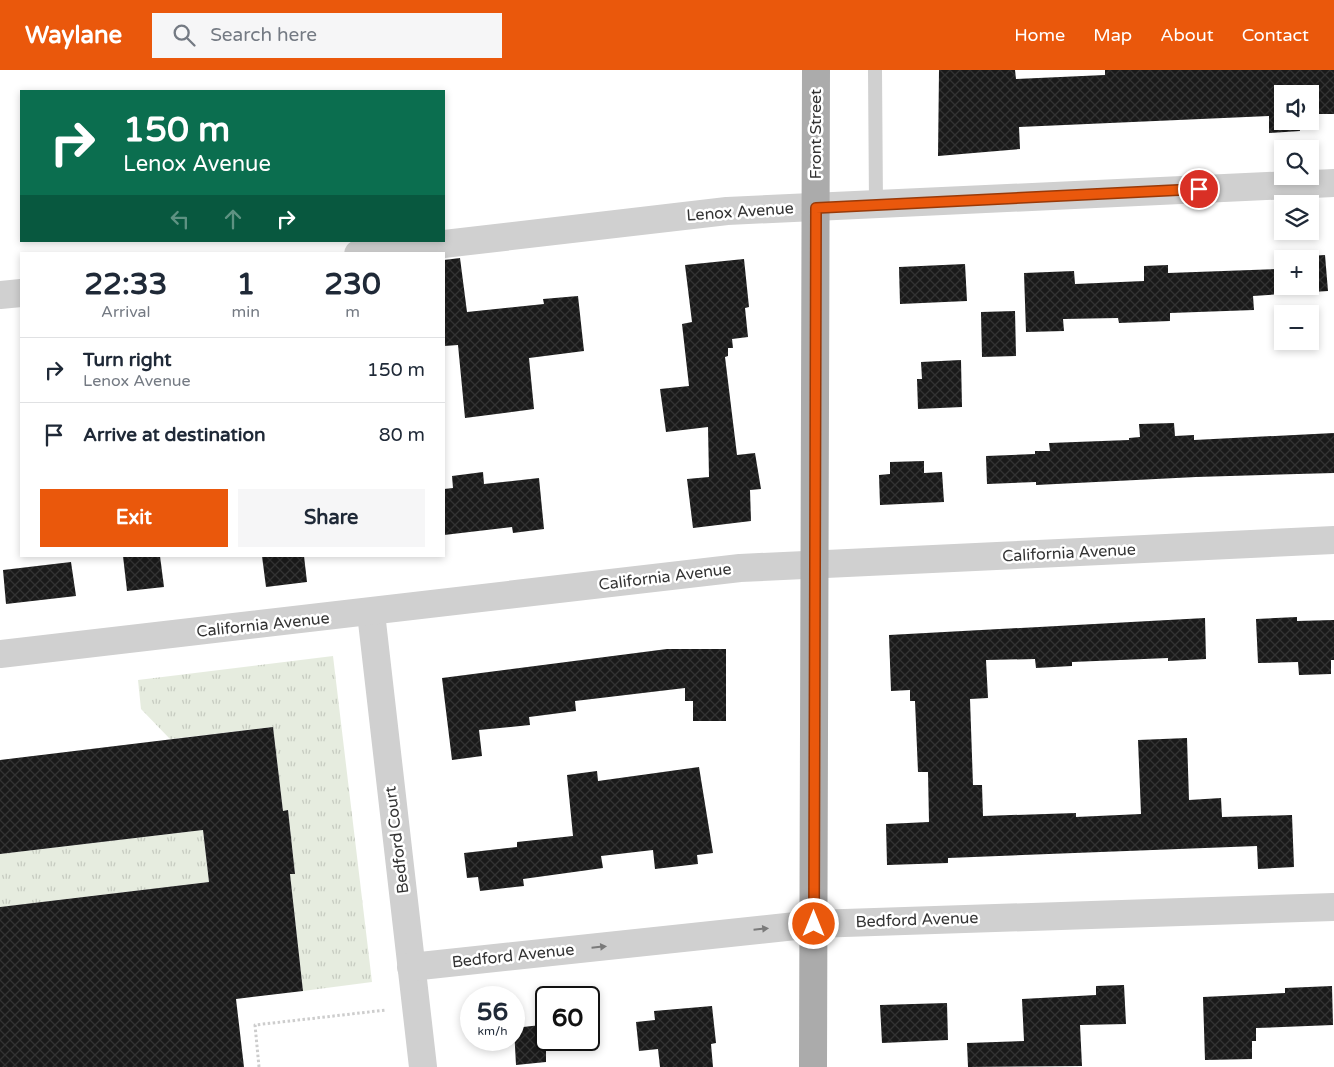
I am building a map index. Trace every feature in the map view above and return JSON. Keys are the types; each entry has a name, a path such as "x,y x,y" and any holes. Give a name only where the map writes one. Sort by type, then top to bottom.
{"main road":[{"name":"Front Street","path":"813,1067 816,70"}],"street":[{"name":"Lenox Avenue","path":"375,252 727,211 1334,183"},
{"path":"0,295 20,293"},
{"name":"California Avenue","path":"0,654 740,568 1334,540"},
{"name":"Bedford Court","path":"371,612 422,1067"},
{"name":"Bedford Avenue","path":"412,967 814,924 1334,907"}],"lane":[{"path":"875,70 876,205"}],"path":[{"path":"259,1067 255,1025 391,1009"}],"green space":[{"path":"333,656 372,982 303,991 290,874 295,873 288,810 283,811 273,727 170,739 141,709 138,680"},
{"path":"203,830 209,882 0,907 0,854"}],"building":[{"path":"939,70 1015,70 1016,79 1105,75 1105,70 1334,70 1334,114 1319,114 1319,85 1274,85 1274,130 1300,131 1269,133 1269,116 1019,127 1020,149 938,156"},
{"path":"1319,255 1325,255 1328,291 1319,292"},
{"path":"460,258 467,312 544,304 543,299 578,296 584,351 529,358 534,409 465,418 458,345 445,346 445,260"},
{"path":"744,259 749,307 745,308 748,337 732,339 733,348 728,348 728,356 725,357 737,455 755,453 761,489 750,490 751,521 693,528 687,479 709,477 708,427 666,432 660,389 689,386 682,324 692,322 685,265"},
{"path":"965,264 967,301 900,304 899,267"},
{"path":"1168,265 1168,273 1274,269 1274,295 1253,296 1254,310 1170,313 1170,321 1119,323 1118,318 1063,319 1064,331 1026,332 1024,273 1074,271 1075,284 1144,281 1144,266"},
{"path":"1015,311 1016,356 982,357 981,312"},
{"path":"961,360 962,407 918,409 917,379 922,379 921,362"},
{"path":"1174,423 1175,436 1194,435 1194,440 1334,433 1334,473 1196,477 1036,485 1036,482 987,484 986,456 1035,454 1035,451 1050,451 1049,443 1129,440 1129,438 1140,437 1139,424"},
{"path":"924,461 924,473 942,472 944,502 880,505 879,475 890,474 890,462"},
{"path":"483,472 484,484 539,478 544,529 513,533 512,527 445,535 445,489 453,488 452,476"},
{"path":"123,557 160,557 164,587 127,591"},
{"path":"262,557 304,557 307,582 266,587"},
{"path":"71,562 76,596 6,604 3,570"},
{"path":"1297,617 1297,621 1334,620 1334,660 1331,660 1331,674 1299,675 1298,662 1258,663 1256,619"},
{"path":"1205,618 1206,659 1168,661 1168,658 1072,662 1072,666 1036,668 1035,659 986,660 988,698 970,699 973,785 982,785 983,816 1076,813 1076,817 1141,814 1138,740 1187,738 1189,800 1221,798 1222,817 1292,815 1294,867 1258,869 1257,846 948,858 948,863 887,865 886,824 929,822 928,772 918,772 915,701 910,701 910,690 891,691 889,635"},
{"path":"667,649 726,649 726,721 693,721 693,701 685,701 685,688 575,701 576,711 529,717 530,725 479,730 482,756 452,760 442,678"},
{"path":"273,727 283,811 288,810 295,874 290,874 303,991 236,999 244,1067 0,1067 0,907 209,882 203,830 0,854 0,760"},
{"path":"699,767 713,853 697,855 698,864 655,869 653,850 601,856 603,868 523,879 524,886 480,891 478,877 467,878 464,853 517,847 517,842 573,836 567,775 597,771 598,781"},
{"path":"1124,985 1126,1024 1080,1025 1082,1066 968,1067 967,1043 1024,1041 1022,999 1096,995 1096,986"},
{"path":"1332,986 1333,1025 1256,1028 1256,1041 1252,1041 1252,1059 1205,1060 1203,997 1285,993 1285,988"},
{"path":"947,1003 948,1040 882,1043 880,1005"},
{"path":"712,1006 716,1043 711,1044 713,1067 660,1067 658,1049 639,1051 636,1022 655,1020 654,1011"},
{"path":"535,1026 535,1051 546,1051 546,1062 516,1065 515,1051 525,1051 525,1027"}],"route":[{"path":"814,924 816,208 1199,189"}]}
